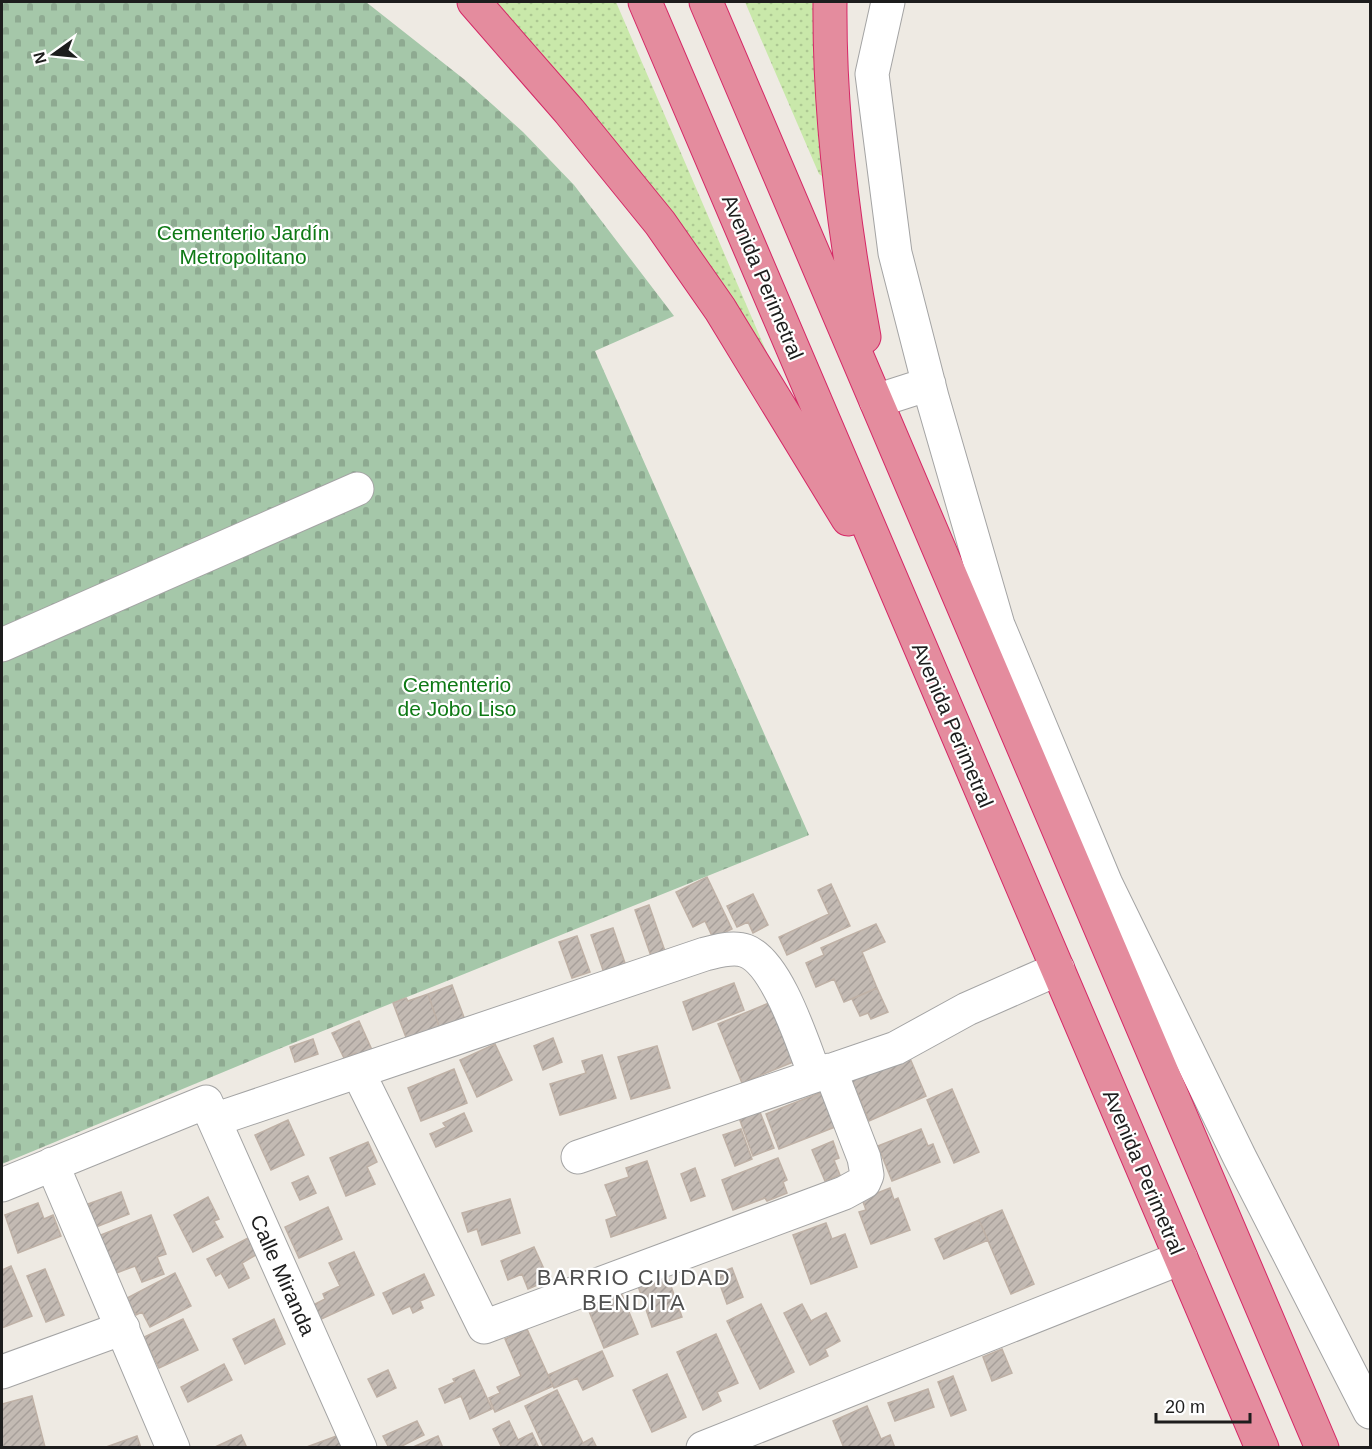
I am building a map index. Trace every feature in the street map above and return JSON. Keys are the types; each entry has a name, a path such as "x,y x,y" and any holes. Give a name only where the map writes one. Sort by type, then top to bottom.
{"highway":[{"path":"474,2 570,111 667,233 720,309 909,620"},
{"name":"Avenida Perimetral","path":"645,2 1262,1448"},
{"path":"706,2 1322,1448"},
{"path":"830,2 830,56 840,194 876,401"}],"street":[{"path":"888,2 872,74 895,253 929,384 998,625 1106,884 1240,1158 1371,1412"},
{"path":"876,401 929,384"},
{"path":"2,645 357,489"},
{"path":"2,1185 52,1164 210,1111 358,1072 705,954 727,949 746,951 768,968 864,1158 867,1175 864,1182 844,1192 484,1327 358,1072"},
{"path":"578,1157 896,1048 967,1009 1058,969"},
{"name":"Calle Miranda","path":"210,1111 360,1448"},
{"path":"52,1164 173,1448"},
{"path":"703,1448 1181,1258"},
{"path":"2,1372 123,1328"}],"green space":[{"path":"2,2 366,2 465,80 523,132 574,185 674,316 595,351 809,835 303,1039 2,1164"},
{"path":"493,2 616,2 767,353 764,353"},
{"path":"745,2 816,2 822,176 819,174"}],"building":[{"path":"707,877 732,929 713,938 705,921 693,927 676,892"},
{"path":"831,884 850,926 787,955 779,937 829,914 818,890"},
{"path":"753,894 768,925 753,933 748,922 737,927 727,906"},
{"path":"649,905 666,954 652,959 635,910"},
{"path":"876,924 885,942 862,952 877,988 844,1002 834,979 816,987 806,963 824,955 821,948"},
{"path":"613,928 626,966 604,973 591,935"},
{"path":"577,936 590,972 572,978 559,942"},
{"path":"734,983 744,1010 693,1030 683,1002"},
{"path":"452,985 465,1020 440,1029 428,994"},
{"path":"877,988 888,1012 871,1019 868,1013 860,1016 852,999"},
{"path":"428,994 440,1029 407,1040 393,1003"},
{"path":"774,1001 798,1060 742,1083 718,1024"},
{"path":"359,1021 372,1050 358,1057 356,1053 344,1058 332,1033"},
{"path":"553,1038 562,1062 543,1070 534,1046"},
{"path":"313,1039 318,1054 295,1062 290,1047"},
{"path":"495,1044 512,1080 477,1097 460,1060"},
{"path":"657,1046 670,1088 631,1099 618,1057"},
{"path":"602,1055 616,1098 560,1115 550,1084 586,1073 582,1061"},
{"path":"909,1056 926,1096 869,1121 857,1092 853,1094 847,1082"},
{"path":"454,1069 467,1103 421,1121 408,1088"},
{"path":"952,1089 979,1152 954,1163 927,1100"},
{"path":"822,1092 835,1127 779,1149 766,1114"},
{"path":"758,1107 774,1148 753,1156 738,1115"},
{"path":"464,1113 472,1131 436,1147 430,1134 446,1127 443,1123"},
{"path":"288,1120 304,1155 271,1170 255,1135"},
{"path":"741,1129 752,1159 735,1166 723,1135"},
{"path":"921,1129 928,1146 933,1144 940,1162 892,1181 878,1146"},
{"path":"833,1141 839,1158 834,1160 840,1175 825,1181 812,1150"},
{"path":"368,1142 377,1162 367,1167 375,1184 346,1196 330,1158"},
{"path":"778,1158 787,1180 783,1182 787,1193 767,1201 765,1198 733,1210 722,1180"},
{"path":"647,1161 666,1218 611,1237 606,1220 617,1216 605,1185 629,1177 626,1168"},
{"path":"695,1168 705,1196 691,1201 681,1174"},
{"path":"308,1176 316,1193 300,1200 292,1183"},
{"path":"890,1188 894,1200 898,1198 910,1230 871,1244 859,1212 866,1210 862,1199"},
{"path":"121,1192 129,1214 96,1227 88,1204"},
{"path":"208,1197 219,1219 214,1221 223,1237 193,1252 174,1215"},
{"path":"510,1199 520,1233 482,1245 477,1229 468,1232 462,1213"},
{"path":"38,1203 44,1219 53,1215 61,1236 18,1253 5,1215"},
{"path":"328,1207 342,1239 299,1258 285,1227"},
{"path":"1002,1210 1034,1284 1011,1294 979,1220"},
{"path":"151,1215 166,1254 157,1257 164,1274 142,1282 135,1266 111,1275 96,1237"},
{"path":"979,1220 988,1240 944,1259 935,1239"},
{"path":"826,1223 832,1239 845,1234 857,1267 811,1284 793,1235"},
{"path":"248,1238 256,1255 242,1263 249,1278 229,1288 221,1273 216,1276 207,1259"},
{"path":"534,1247 549,1280 528,1289 522,1274 508,1280 501,1261"},
{"path":"354,1252 374,1295 317,1321 311,1306 325,1299 323,1294 340,1286 329,1263"},
{"path":"11,1266 32,1316 2,1328 2,1270"},
{"path":"732,1268 743,1297 727,1304 716,1274"},
{"path":"45,1269 64,1315 46,1322 27,1276"},
{"path":"666,1272 682,1317 652,1327 638,1286"},
{"path":"175,1273 191,1306 150,1327 142,1312 136,1315 127,1298"},
{"path":"424,1274 434,1295 420,1301 423,1308 413,1313 410,1306 393,1314 383,1293"},
{"path":"620,1290 638,1334 604,1348 586,1304"},
{"path":"761,1304 794,1372 760,1389 727,1321"},
{"path":"802,1304 811,1321 826,1313 840,1341 825,1349 828,1356 810,1365 784,1313"},
{"path":"183,1319 198,1350 159,1368 144,1337"},
{"path":"274,1319 285,1344 245,1364 233,1339"},
{"path":"527,1329 553,1386 495,1412 489,1398 500,1393 497,1387 521,1376 505,1339"},
{"path":"716,1334 738,1383 717,1392 721,1401 703,1410 677,1352"},
{"path":"1002,1349 1012,1373 992,1381 983,1357"},
{"path":"602,1351 613,1376 583,1390 577,1378 554,1388 548,1375"},
{"path":"224,1364 232,1380 188,1402 181,1387"},
{"path":"388,1370 396,1388 377,1397 368,1379"},
{"path":"474,1370 492,1409 470,1419 461,1396 445,1403 439,1389 455,1382 453,1379"},
{"path":"667,1374 686,1417 652,1432 633,1390"},
{"path":"953,1376 966,1410 951,1416 938,1382"},
{"path":"928,1389 934,1407 895,1421 888,1403"},
{"path":"557,1390 583,1443 592,1438 597,1448 544,1448 525,1406"},
{"path":"32,1396 45,1447 2,1448 2,1404"},
{"path":"867,1406 881,1439 890,1435 895,1448 844,1448 833,1421"},
{"path":"417,1421 424,1435 398,1448 389,1448 383,1436"},
{"path":"509,1421 518,1440 532,1433 539,1448 502,1448 493,1429"},
{"path":"342,1434 347,1448 304,1448"},
{"path":"241,1435 247,1448 213,1448"},
{"path":"137,1436 141,1448 106,1448 106,1447"},
{"path":"438,1436 443,1448 411,1448"}],"district":[{"name":"BARRIO CIUDAD BENDITA","path":"634,1290"}],"park label":[{"name":"Cementerio Jardín Metropolitano","path":"243,244"},
{"name":"Cementerio de Jobo Liso","path":"457,696"}]}
